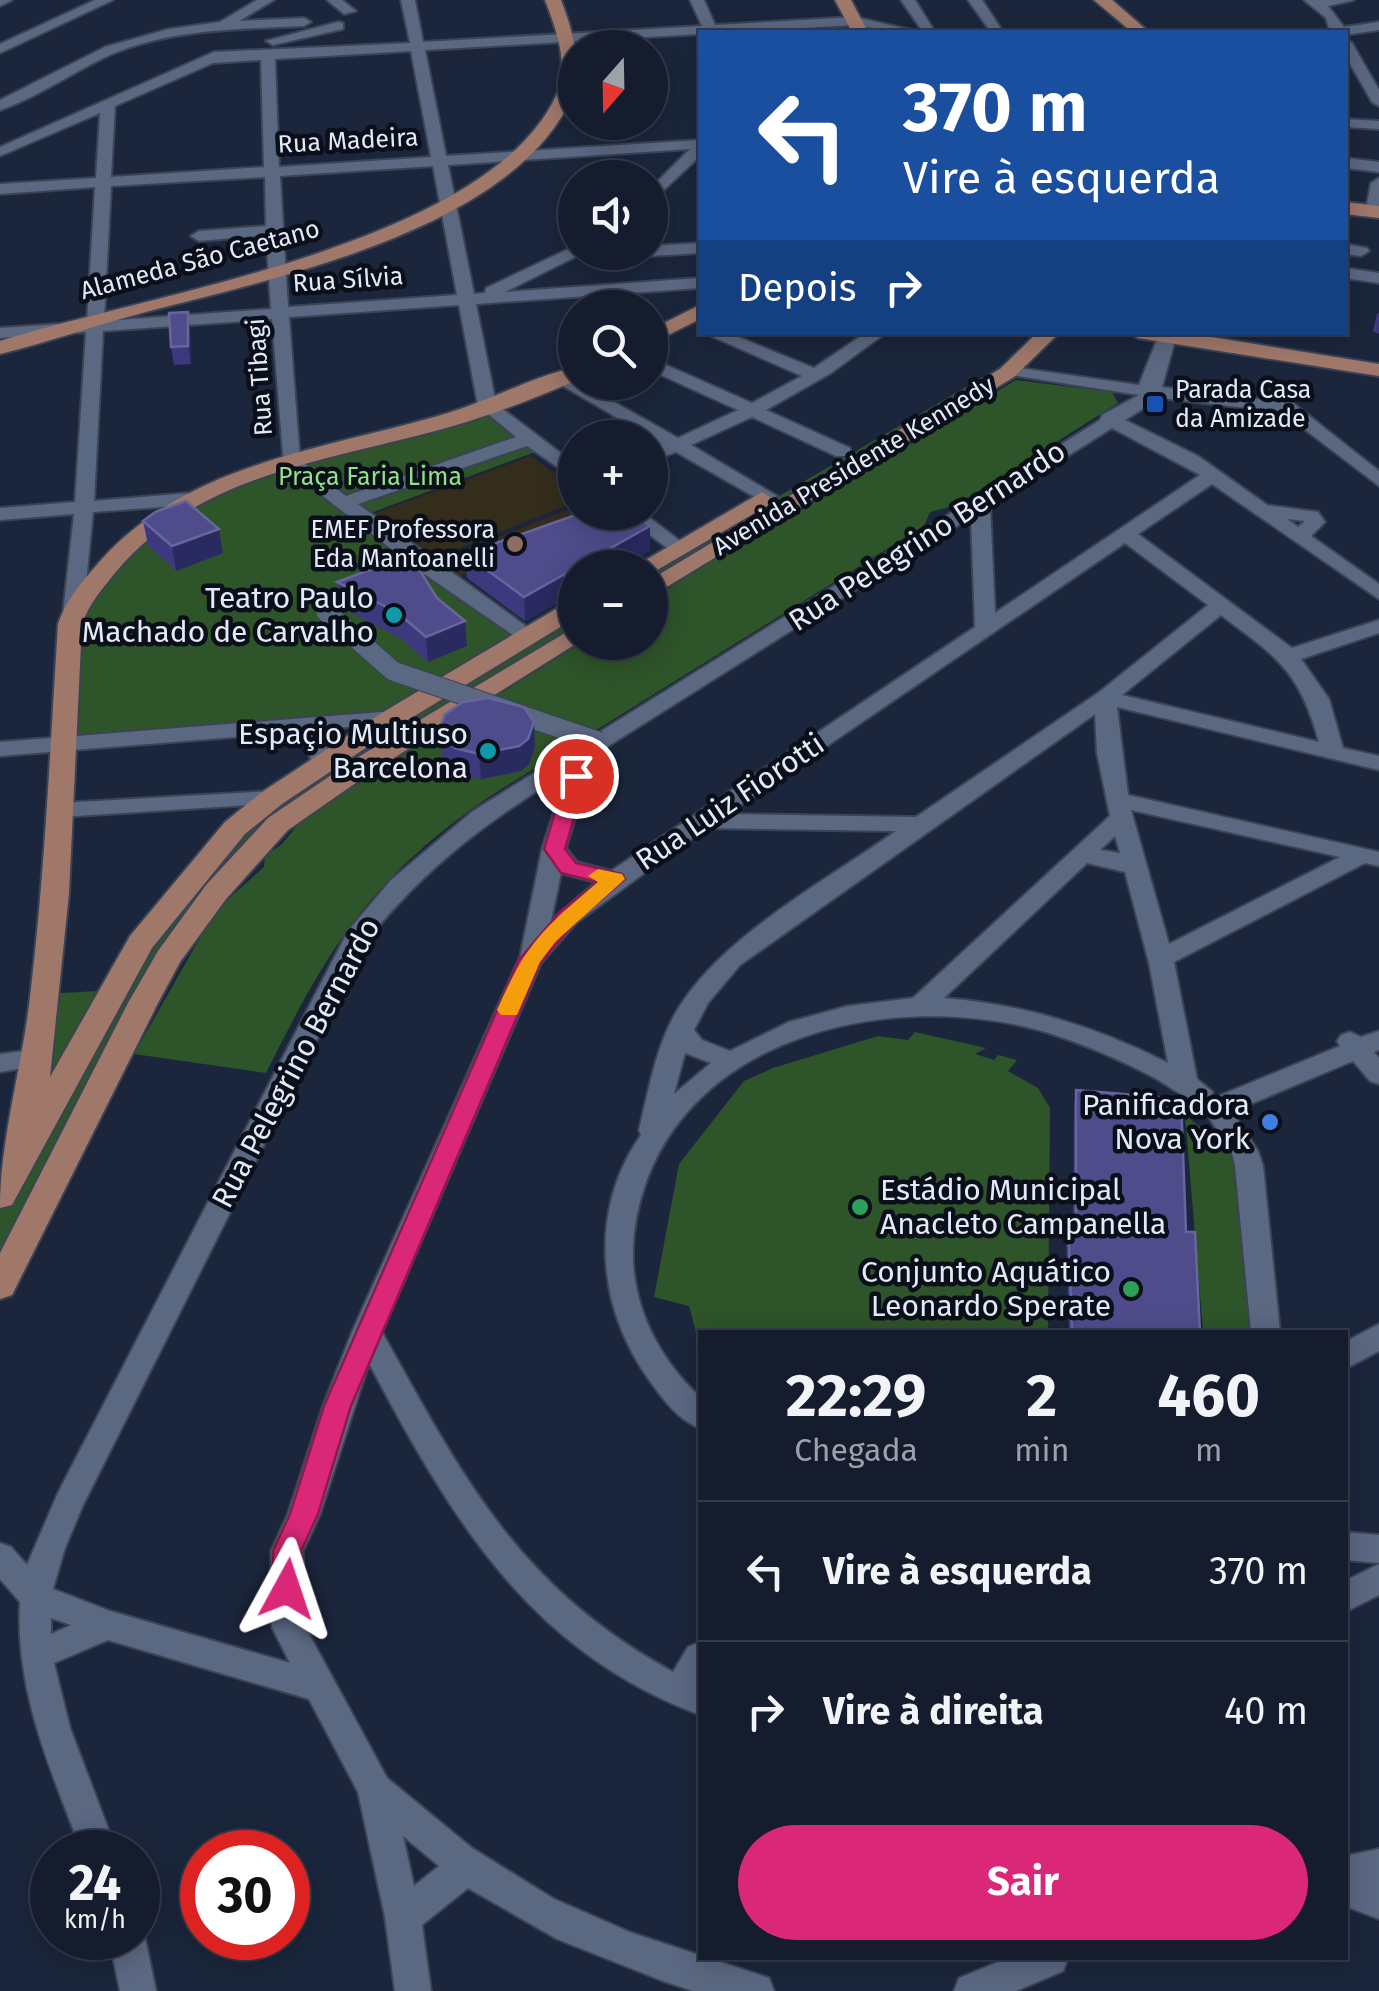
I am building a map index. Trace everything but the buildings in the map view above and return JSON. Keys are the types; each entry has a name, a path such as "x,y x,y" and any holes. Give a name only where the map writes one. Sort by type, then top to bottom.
{"main road":[{"name":"Alameda São Caetano","path":"553,0 564,30"},
{"path":"843,0 857,27"},
{"path":"1078,0 1114,30"},
{"path":"1102,0 1139,30"},
{"name":"Alameda São Caetano","path":"0,348 45,330 94,322 330,256 447,207 519,156 546,127 558,106"},
{"path":"1348,208 1375,212"},
{"path":"668,331 694,320"},
{"name":"Avenida Presidente Kennedy","path":"668,554 964,378 1007,360 1020,335"},
{"name":"Avenida Presidente Kennedy","path":"668,578 1045,335"},
{"path":"1155,335 1379,370"},
{"path":"20,1160 39,1058 61,810 73,614 114,554 189,500 291,462 449,420 558,379"},
{"path":"0,1196 140,943 210,855 272,798 335,770 558,618"},
{"path":"402,727 558,643"},
{"path":"0,1286 168,958 216,892 278,824 335,770"}],"street":[{"path":"0,49 106,0"},
{"path":"218,26 267,0"},
{"path":"331,23 334,0"},
{"path":"408,0 447,207 473,298 487,406 558,461"},
{"path":"697,0 711,30 890,30"},
{"path":"908,0 928,30"},
{"path":"975,0 996,30"},
{"path":"1314,2 1346,0"},
{"path":"1314,2 1332,16 1337,30"},
{"path":"0,106 126,44 170,32 218,26 331,23"},
{"path":"0,152 207,59 331,23"},
{"path":"1348,31 1379,26"},
{"path":"668,32 698,31"},
{"path":"207,59 558,38"},
{"name":"Rua Tibagi","path":"268,56 274,230 291,462 527,636"},
{"path":"1352,68 1379,64"},
{"path":"1352,68 1379,102"},
{"path":"73,614 84,507 108,102"},
{"path":"1348,123 1379,125"},
{"name":"Rua Madeira","path":"0,189 698,146"},
{"path":"668,179 698,148"},
{"path":"1348,163 1379,167"},
{"path":"1375,212 1379,183"},
{"path":"200,236 274,230"},
{"path":"668,251 698,248"},
{"path":"473,298 558,259"},
{"path":"1348,273 1379,278"},
{"name":"Rua Sílvia","path":"94,322 281,313 698,283"},
{"path":"0,333 45,330"},
{"path":"717,335 816,375"},
{"path":"668,449 816,375 875,335"},
{"path":"1149,391 1167,337"},
{"path":"1007,360 1149,391 1287,407 1379,480"},
{"path":"668,371 843,452"},
{"name":"Rua Pelegrino Bernardo","path":"91,1830 40,1679 36,1597 48,1550 358,936 399,885 458,833 980,504 1149,391"},
{"path":"605,400 767,496"},
{"path":"1108,418 1168,447 1213,476 1379,593"},
{"path":"343,504 529,439"},
{"path":"1343,448 1379,454"},
{"name":"Rua Luiz Fiorotti","path":"413,1991 403,1918 375,1789 288,1628 287,1551 304,1514 338,1406 367,1332 530,960 568,917 615,879 1030,595 1213,476"},
{"path":"0,514 189,500"},
{"path":"980,504 984,629"},
{"path":"654,530 678,548"},
{"path":"938,530 979,536"},
{"path":"1124,533 1289,656 1318,699 1333,752"},
{"path":"982,584 1030,595"},
{"path":"698,1414 651,1358 627,1315 618,1271 622,1203 651,1134 680,1030 693,1002 732,959 919,824 1106,698 1220,604"},
{"path":"326,612 393,671 592,747 568,799 530,960"},
{"path":"1289,656 1379,626"},
{"path":"1106,698 1108,740 1122,808 1161,958 1211,1097 1245,1151 1249,1166 1265,1330"},
{"path":"1106,698 1128,700 1379,763"},
{"path":"303,725 335,770"},
{"path":"0,749 303,725 402,727"},
{"path":"1060,726 1108,740"},
{"path":"529,785 568,799"},
{"path":"61,810 272,798"},
{"path":"920,1006 1082,855 1122,808"},
{"path":"1122,808 1371,857"},
{"path":"701,822 919,824"},
{"path":"856,824 881,852"},
{"path":"554,849 569,868 615,879"},
{"path":"1082,855 1137,868"},
{"path":"1161,958 1371,857"},
{"path":"952,978 966,1010"},
{"path":"651,1134 690,1092 730,1061 790,1032 827,1020 920,1006 966,1010 1073,1032 1138,1058 1211,1097 1362,1044 1379,1028"},
{"path":"680,1030 694,1046 730,1061"},
{"path":"1362,1044 1379,1076"},
{"path":"0,1063 39,1058"},
{"path":"367,1332 474,1521 526,1580 577,1627 636,1669 690,1696 698,1665"},
{"path":"1348,1355 1379,1336"},
{"path":"1348,1546 1379,1549"},
{"path":"0,1557 36,1597 106,1625 316,1686"},
{"path":"1348,1596 1379,1578"},
{"path":"37,1654 106,1625"},
{"path":"375,1789 468,1866 515,1898 717,1985 756,1991"},
{"path":"403,1918 468,1866"},
{"path":"1348,1872 1379,1866"},
{"path":"1348,1890 1379,1901"},
{"path":"132,1960 138,1991"},
{"path":"972,1991 1045,1960"}],"shaded area":[{"path":"530,456 558,475 558,509 432,559 373,514"},
{"name":"EMEF Professora Eda Mantoanelli","path":"558,514 558,530 590,530 458,577 437,561"}],"green space":[{"path":"990,373 991,377 668,574 668,561"},
{"path":"1016,380 1112,392 1118,403 957,505 930,512 924,526 450,825 384,885 358,917 311,987 266,1073 134,1054 201,936 226,901 264,867 265,856 282,844 306,815 558,657 668,660 668,589 732,546 742,546"},
{"name":"Praça Faria Lima","path":"485,410 538,451 365,515 293,463"},
{"path":"286,465 514,637 380,715 75,736 78,625 108,567 198,497"},
{"path":"558,624 558,640 333,777 320,770"},
{"path":"318,773 332,781 232,867 0,1266 0,1209 142,945 270,804"},
{"path":"98,991 37,1101 45,994"},
{"name":"Estádio Municipal Anacleto Campanella","path":"915,1032 986,1048 975,1054 994,1060 998,1055 1017,1060 1008,1071 1038,1088 1050,1108 1048,1330 698,1330 698,1340 689,1306 654,1297 679,1164 744,1081 773,1068 878,1036 908,1040"},
{"path":"1185,1115 1237,1156 1255,1283 1256,1330 1203,1330"}],"slow traffic":[{"path":"509,1010 530,960 547,937 615,879 598,876"}],"place":[{"name":"Parada Casa da Amizade","path":"1155,404"},
{"name":"EMEF Professora Eda Mantoanelli","path":"515,544"},
{"name":"Teatro Paulo Machado de Carvalho","path":"394,615"},
{"name":"Espaçio Multiuso Barcelona","path":"488,751"},
{"name":"Panificadora Nova York","path":"1270,1122"},
{"name":"Estádio Municipal Anacleto Campanella","path":"860,1207"},
{"name":"Conjunto Aquático Leonardo Sperate","path":"1131,1289"}],"route":[{"path":"287,1589 287,1551 304,1514 338,1406 376,1310 530,960 547,937 615,879 569,868 554,849 576,776"}]}
